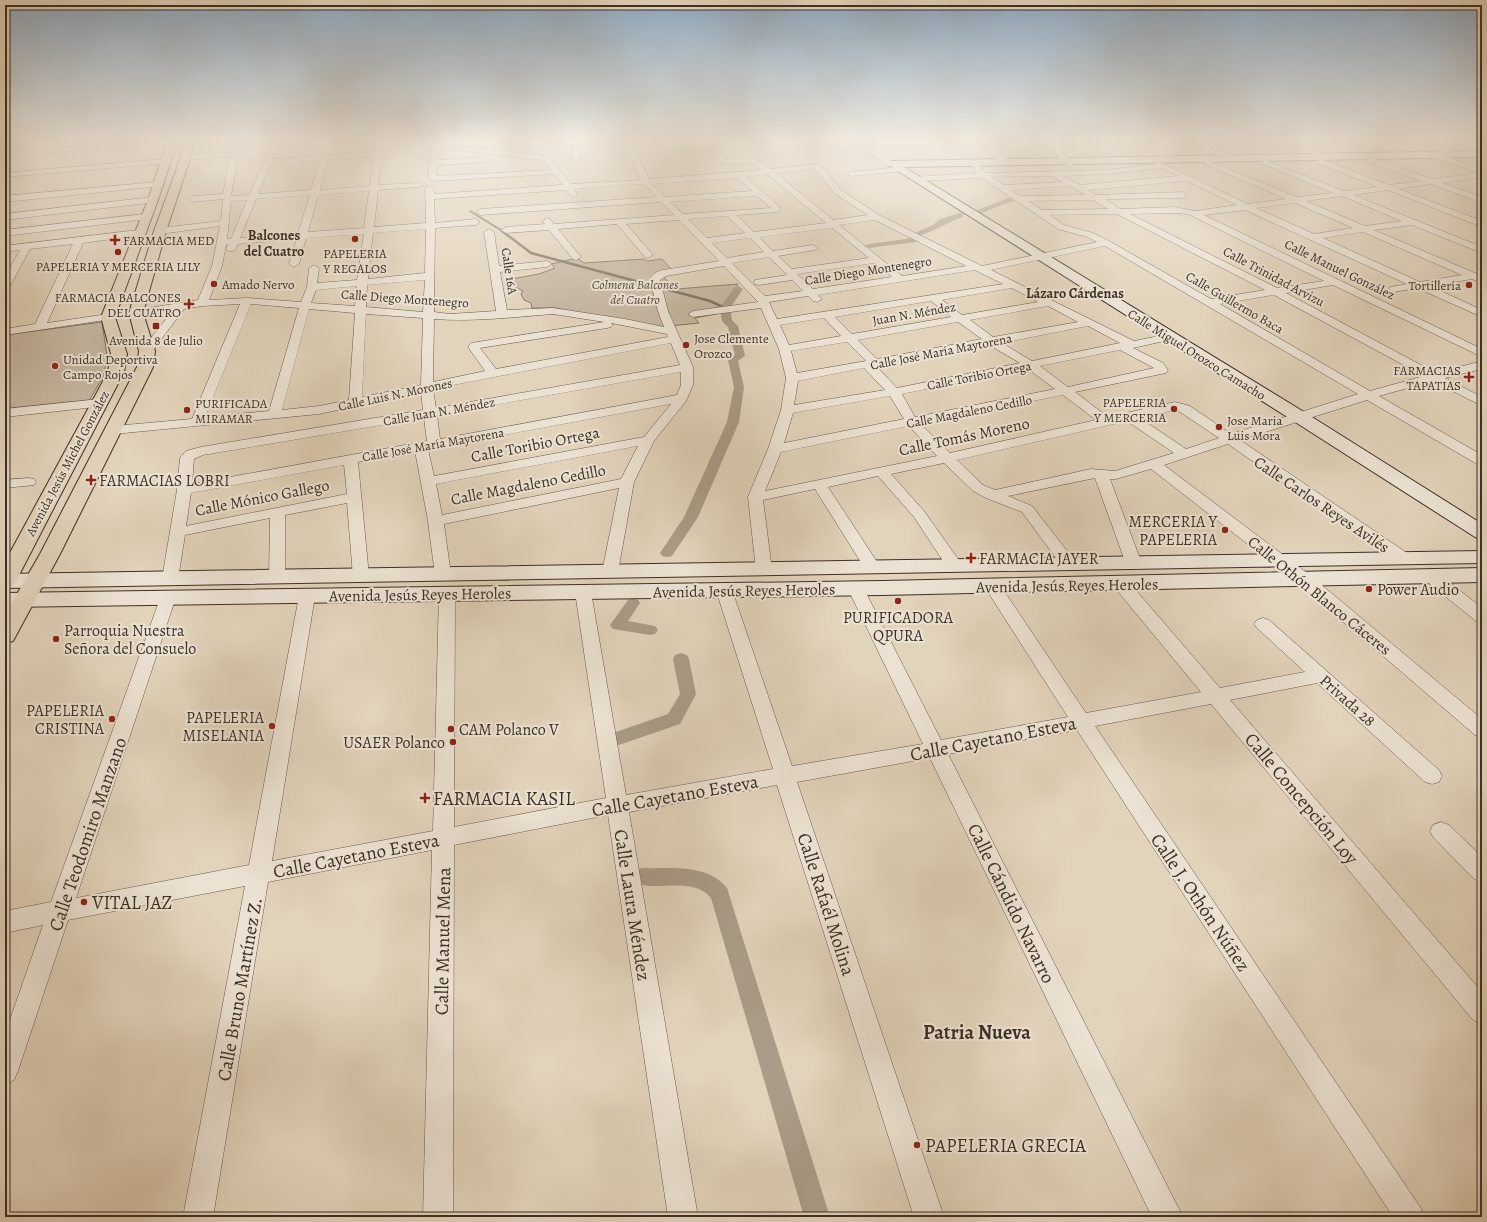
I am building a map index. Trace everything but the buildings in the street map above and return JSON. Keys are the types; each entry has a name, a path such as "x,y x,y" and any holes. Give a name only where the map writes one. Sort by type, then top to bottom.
{"main road":[{"path":"108,317 154,196"},
{"path":"153,200 162,196"},
{"path":"136,313 160,231 172,196"},
{"path":"153,200 160,200 162,203 156,224 160,231"},
{"name":"Avenida Jesús Michel González","path":"21,594 50,554 145,367 147,351 136,313"},
{"name":"Avenida Jesús Michel González","path":"5,581 116,372 119,354 108,317"},
{"path":"5,635 21,594"}],"street":[{"path":"5,207 10,196"},
{"path":"194,199 268,196"},
{"path":"294,264 313,196"},
{"path":"355,403 362,283 373,196"},
{"name":"Calle Manuel Mena","path":"429,196 431,225 430,315 427,388 430,413 427,445 428,481 436,521 445,584 438,1217"},
{"path":"577,196 584,205"},
{"path":"661,196 764,302 785,349 792,378 787,410 774,449 755,497 764,570"},
{"path":"480,212 711,196"},
{"path":"506,230 775,210 776,208 762,196"},
{"path":"799,196 900,279"},
{"path":"844,196 876,217 1048,302 1127,345"},
{"name":"Calle Miguel Orozco Camacho","path":"943,196 1298,416 1482,533"},
{"name":"Calle Guillermo Baca","path":"1014,196 1063,228 1090,235 1106,243 1482,461"},
{"name":"Calle Trinidad Arvizu","path":"1093,196 1120,212 1276,292 1482,402"},
{"path":"1020,200 1139,196"},
{"path":"1225,196 1482,314"},
{"path":"1288,196 1479,277"},
{"path":"1040,213 1190,212 1247,207 1328,196"},
{"path":"1349,196 1482,250"},
{"path":"1409,196 1482,224"},
{"path":"1471,196 1482,200"},
{"path":"217,266 227,256 253,197"},
{"path":"202,303 217,266 225,223 227,198"},
{"path":"5,213 153,200"},
{"path":"5,217 153,200"},
{"path":"538,208 576,257"},
{"path":"222,242 468,222 492,212"},
{"name":"Calle Manuel González","path":"1190,212 1482,353"},
{"path":"1445,218 1482,213"},
{"path":"730,214 811,293 830,314 894,392 912,422 978,488 1027,510 1070,565"},
{"path":"5,233 145,217"},
{"path":"705,241 876,217"},
{"path":"1312,237 1429,220"},
{"path":"620,222 648,255"},
{"path":"160,231 225,223"},
{"name":"Calle 16A","path":"490,232 502,315"},
{"path":"5,248 139,233"},
{"path":"39,327 79,240"},
{"name":"Calle Diego Montenegro","path":"693,314 736,308 811,293 980,268 1106,243"},
{"path":"5,286 27,246"},
{"path":"610,572 627,482 648,440 682,398 687,386 687,367 663,311 656,277 663,274 726,262 812,248"},
{"path":"758,282 791,274 877,260"},
{"path":"496,269 547,264"},
{"path":"275,413 305,305 312,287 314,268"},
{"path":"312,287 430,276"},
{"path":"1394,289 1479,277"},
{"path":"1209,303 1334,282"},
{"path":"774,323 1014,285"},
{"path":"933,298 991,341 1031,365 1105,421"},
{"path":"197,421 247,301"},
{"name":"Calle Diego Montenegro","path":"136,313 180,308 202,303 247,301 464,317 553,311 625,322 673,336"},
{"name":"Juan N. Méndez","path":"785,349 961,319 1048,302"},
{"path":"147,351 180,308"},
{"path":"492,373 474,347 475,344 649,318 663,311"},
{"path":"5,332 108,317"},
{"name":"Calle José María Maytorena","path":"792,378 1089,323"},
{"name":"Calle Luis N. Morones","path":"114,430 275,413 319,410 673,336"},
{"name":"Calle Toribio Ortega","path":"787,410 894,392 1169,336"},
{"name":"Calle Magdaleno Cedillo","path":"774,449 1066,391 1160,371 1162,369 1127,345"},
{"path":"991,495 1083,475 1116,475 1367,395 1432,376 1482,365"},
{"name":"Calle Juan N. Méndez","path":"191,454 201,451 430,413 687,367"},
{"name":"Calle José María Maytorena","path":"184,490 682,398"},
{"path":"5,413 100,403"},
{"name":"Calle Tomás Moreno","path":"755,497 947,458 1172,406 1180,407"},
{"name":"Calle Carlos Reyes Avilés","path":"1180,407 1404,559"},
{"path":"1128,416 1185,454"},
{"name":"Calle Toribio Ortega","path":"428,481 648,440"},
{"name":"Calle Teodomiro Manzano","path":"5,1072 169,588 184,490 187,458 191,454"},
{"path":"351,459 361,576"},
{"name":"Calle Othón Blanco Cáceres","path":"1154,464 1305,580 1482,730"},
{"path":"881,471 919,514 955,566"},
{"path":"1101,474 1134,564"},
{"path":"5,484 29,482"},
{"name":"Calle Magdaleno Cedillo","path":"436,521 627,482"},
{"path":"819,484 873,568"},
{"name":"Calle Mónico Gallego","path":"178,532 354,497"},
{"path":"277,577 278,512"},
{"name":"Avenida Jesús Reyes Heroles","path":"169,588 307,596 610,572 1482,557"},
{"name":"Avenida Jesús Reyes Heroles","path":"5,581 21,594 169,588 277,577 361,576 445,584 583,592 1121,584 1482,575"},
{"path":"1432,577 1482,617"},
{"name":"Calle Concepción Loy","path":"1121,584 1482,1011"},
{"name":"Calle J. Othón Núñez","path":"992,586 1410,1217"},
{"name":"Calle Cándido Navarro","path":"856,589 1168,1217"},
{"name":"Calle Rafaél Molina","path":"724,590 929,1217"},
{"name":"Calle Laura Méndez","path":"583,592 683,1217"},
{"name":"Calle Bruno Martínez Z.","path":"198,1217 307,596"},
{"name":"Privada 28","path":"1263,624 1432,776"},
{"name":"Calle Cayetano Esteva","path":"5,922 617,805 936,749 1321,676"},
{"path":"1441,830 1482,872"}],"green space":[{"name":"Colmena Balcones del Cuatro","path":"577,258 584,263 644,259 647,261 662,259 671,269 664,278 677,289 738,284 716,314 695,318 699,323 660,327 556,308 532,308 531,303 524,300 521,294 523,291 515,287 507,288 506,280 539,274 555,268 551,264"},
{"name":"Unidad Deportiva Campo Rojos","path":"102,322 107,356 104,375 89,401 5,410 5,335"}],"waterway":[{"path":"979,211 1011,200"},
{"path":"470,211 504,232"},
{"path":"917,234 936,227 943,221 960,215"},
{"path":"502,231 531,253 710,301 725,308"},
{"path":"869,246 913,240"},
{"path":"667,553 691,517 733,422 739,387 733,360 740,356 733,326 727,321 725,308 738,289"},
{"path":"633,603 618,625 650,630"},
{"path":"619,738 674,719 688,694 681,659"},
{"path":"642,877 691,878 710,884 720,894 817,1217"}],"place":[{"name":"PAPELERIA Y REGALOS","path":"355,239"},
{"name":"FARMACIA MED","path":"115,240"},
{"name":"PAPELERIA Y MERCERIA LILY","path":"118,252"},
{"name":"Amado Nervo","path":"214,284"},
{"name":"Tortillería","path":"1469,285"},
{"name":"FARMACIA BALCONES DEL CUATRO","path":"189,304"},
{"name":"Avenida 8 de Julio","path":"156,326"},
{"name":"Jose Clemente Orozco","path":"686,345"},
{"name":"Unidad Deportiva Campo Rojos","path":"55,366"},
{"name":"FARMACIAS TAPATIAS","path":"1469,377"},
{"name":"PAPELERIA Y MERCERIA","path":"1174,409"},
{"name":"PURIFICADA MIRAMAR","path":"187,410"},
{"name":"Jose Maria Luis Mora","path":"1219,427"},
{"name":"FARMACIAS LOBRI","path":"91,480"},
{"name":"MERCERIA Y PAPELERIA","path":"1225,530"},
{"name":"FARMACIA JAYER","path":"971,558"},
{"name":"Power Audio","path":"1369,589"},
{"name":"PURIFICADORA QPURA","path":"898,601"},
{"name":"Parroquia Nuestra Señora del Consuelo","path":"56,639"},
{"name":"PAPELERIA CRISTINA","path":"112,719"},
{"name":"PAPELERIA MISELANIA","path":"272,726"},
{"name":"CAM Polanco V","path":"451,729"},
{"name":"USAER Polanco","path":"453,742"},
{"name":"FARMACIA KASIL","path":"425,798"},
{"name":"VITAL JAZ","path":"84,902"},
{"name":"PAPELERIA GRECIA","path":"917,1145"}],"district":[{"name":"Balcones del Cuatro","path":"274,244"},
{"name":"Lázaro Cárdenas","path":"1075,293"},
{"name":"Patria Nueva","path":"977,1032"}]}
